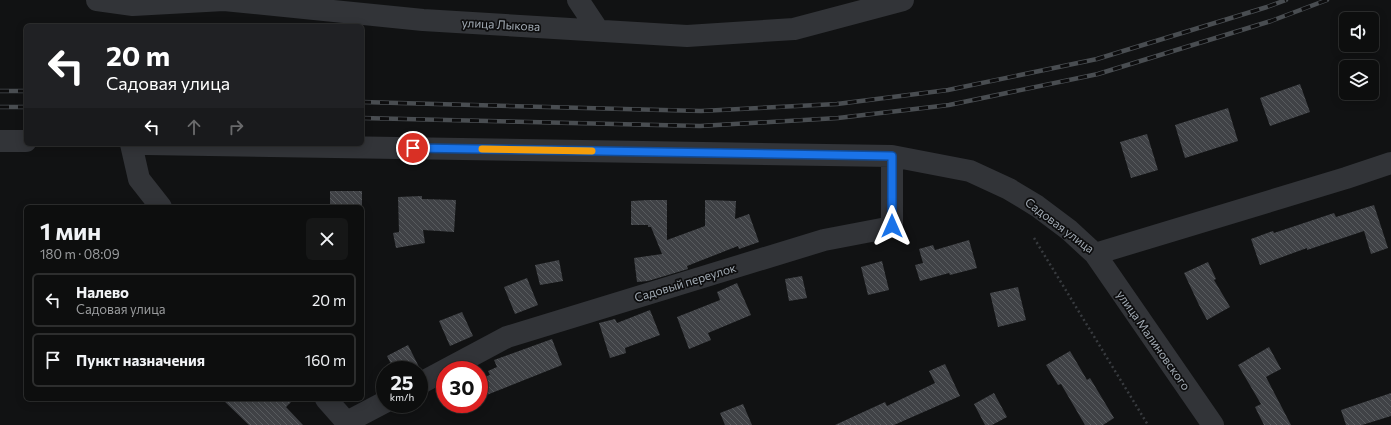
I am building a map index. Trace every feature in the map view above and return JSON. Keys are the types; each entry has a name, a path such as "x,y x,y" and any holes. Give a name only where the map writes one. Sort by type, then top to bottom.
{"street":[{"name":"улица Лыкова","path":"97,0 133,5 224,0 423,20 687,36 794,28 903,0"},
{"path":"578,0 598,30"},
{"path":"0,141 24,141"},
{"path":"131,146 139,179 159,205"},
{"name":"Садовая улица","path":"270,146 892,156 970,171 1009,189 1037,206 1069,230 1095,254 1391,163"},
{"name":"Садовый переулок","path":"428,379 506,337 824,240 892,226 892,156"},
{"name":"улица Малиновского","path":"1095,254 1213,425"},
{"path":"328,401 348,424 376,407"}],"path":[{"path":"1034,238 1148,425"}],"building":[{"path":"1300,84 1310,112 1270,126 1260,98"},
{"path":"1228,108 1238,141 1185,158 1175,125"},
{"path":"1147,134 1158,170 1131,178 1120,142"},
{"path":"330,191 362,191 362,205 330,205"},
{"path":"422,196 422,199 456,200 454,232 423,230 425,243 396,248 393,233 399,232 398,197"},
{"path":"667,200 667,240 705,226 705,200 736,201 735,219 749,214 759,242 739,249 738,246 687,266 688,269 648,281 637,282 634,258 662,254 651,227 648,227 648,225 631,225 631,201"},
{"path":"1374,205 1388,248 1371,254 1364,231 1307,250 1307,248 1260,265 1251,239 1334,213 1336,217"},
{"path":"969,240 977,268 950,275 949,273 920,281 915,265 923,263 919,249 933,245 935,250"},
{"path":"559,260 563,281 540,285 535,265"},
{"path":"882,261 889,290 868,295 861,267"},
{"path":"1208,262 1216,279 1214,280 1230,307 1207,320 1184,273"},
{"path":"802,276 807,298 789,301 785,279"},
{"path":"527,278 538,305 515,314 504,287"},
{"path":"737,283 751,315 708,333 711,340 689,349 677,317 720,300 717,292"},
{"path":"1018,287 1026,320 998,327 990,293"},
{"path":"650,310 660,335 625,348 626,353 610,358 599,323 615,319 617,323"},
{"path":"462,312 473,336 450,346 439,321"},
{"path":"552,339 562,365 488,394 488,376 490,375 488,371 497,367 494,360"},
{"path":"408,345 416,361 390,361 387,356"},
{"path":"1269,347 1281,369 1266,377 1291,425 1264,425 1255,407 1261,404 1238,365"},
{"path":"1070,351 1087,380 1090,378 1114,418 1103,425 1085,425 1061,384 1058,385 1046,365"},
{"path":"945,364 960,396 894,425 835,425 885,402 887,406 935,383 929,371"},
{"path":"994,393 1007,417 992,425 985,425 974,404"},
{"path":"1391,393 1391,416 1362,425 1346,425 1341,410"},
{"path":"224,401 292,401 286,407 303,425 249,425"},
{"path":"743,404 752,425 725,425 720,413"}],"railway":[{"path":"364,102 701,111 837,104 948,90 1097,59 1286,0"},
{"path":"364,118 700,126 838,118 949,105 1098,74 1271,21 1327,0"},
{"path":"0,91 24,91"},
{"path":"0,107 24,107"}],"slow traffic":[{"path":"482,149 592,151"}],"route":[{"path":"413,148 892,156 892,226"}]}
